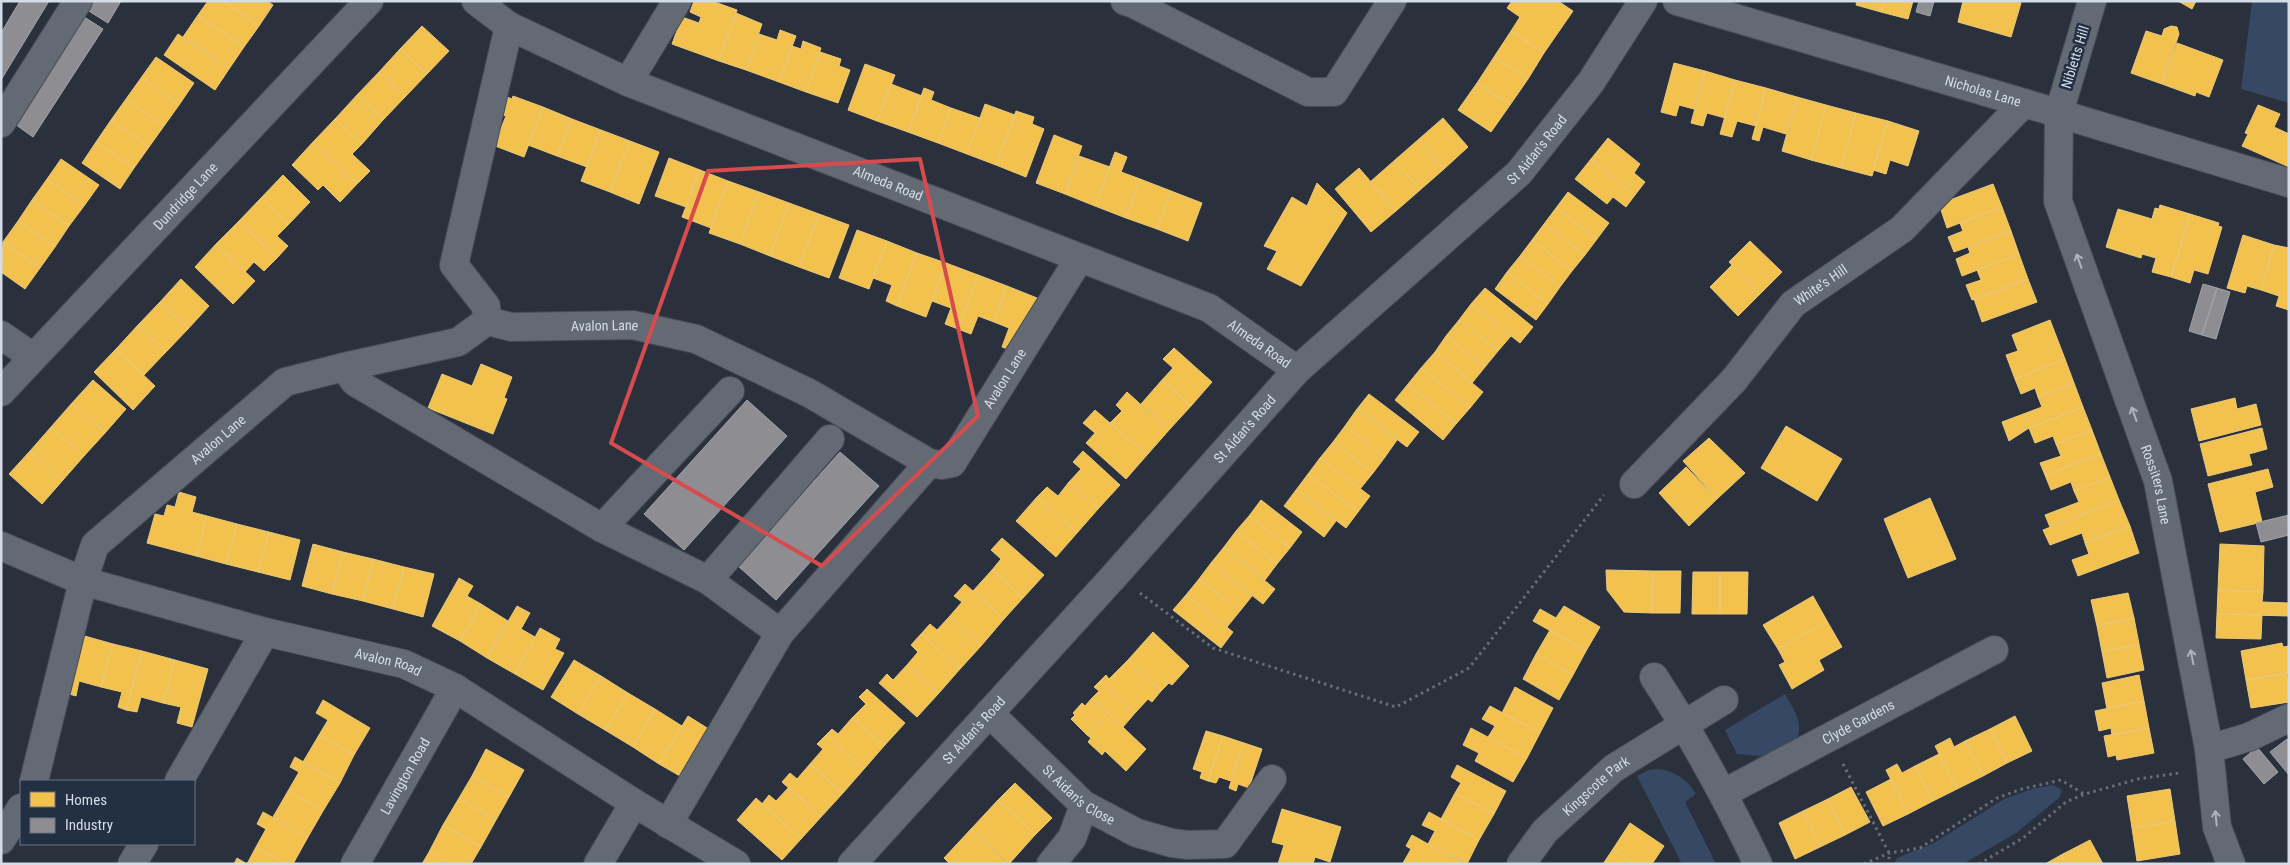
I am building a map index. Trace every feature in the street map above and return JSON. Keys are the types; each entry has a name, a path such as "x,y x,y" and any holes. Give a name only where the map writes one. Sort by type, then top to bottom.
{"street":[{"path":"1,123 78,1"},
{"name":"Dundridge Lane","path":"1,392 369,1"},
{"name":"Almeda Road","path":"476,1 509,26 628,82 1209,308 1296,370"},
{"path":"628,82 677,1"},
{"path":"1125,1 1308,92 1334,92 1392,1"},
{"name":"St Aidan's Road","path":"852,864 1116,574 1296,370 1519,173 1591,82 1643,1"},
{"name":"Nicholas Lane","path":"1677,1 2024,102 2289,183"},
{"name":"Nibletts Hill","path":"2059,113 2092,1"},
{"path":"487,321 486,306 454,266 509,26"},
{"name":"White's Hill","path":"1634,484 1734,380 1793,304 1902,229 2024,102"},
{"name":"Rossiters Lane","path":"2059,113 2058,201 2158,481 2210,760 2217,826 2231,864"},
{"name":"Avalon Lane","path":"34,780 82,581 95,545 285,382 458,342 487,321 511,327 634,325 696,338 809,393 929,463 942,465 952,463 1079,259"},
{"path":"1,335 33,357"},
{"path":"344,367 355,382 602,528 708,580 780,633"},
{"path":"602,528 730,391"},
{"path":"708,580 830,439"},
{"path":"668,824 780,633 929,463"},
{"name":"Avalon Road","path":"1,546 82,581 265,632 404,664 455,688 634,803 736,864"},
{"path":"180,780 265,632"},
{"name":"Clyde Gardens","path":"1724,793 1994,650"},
{"path":"1654,677 1685,725 1724,793 1758,864"},
{"name":"Lavington Road","path":"355,864 455,688"},
{"name":"Kingscote Park","path":"1521,864 1545,831 1614,768 1724,700"},
{"name":"St Aidan's Close","path":"989,713 1084,805 1137,833 1172,843 1188,854 1226,844 1272,779"},
{"path":"2210,760 2249,737 2289,718"},
{"path":"598,864 634,803"},
{"path":"1051,864 1072,838 1084,805"},
{"path":"1,840 20,810"},
{"path":"132,864 143,845"}],"path":[{"path":"1116,574 1213,648 1396,707 1469,668 1607,492 1634,484"},
{"path":"1828,737 1890,853 1889,864"},
{"path":"1979,864 2023,838 2066,802 2085,794 2138,779 2179,773 2210,760"},
{"path":"1864,864 1890,853 1920,848 1997,798 2022,789 2062,780 2085,794"}],"highlighted area":[{"path":"920,159 978,416 822,566 611,443 708,171"}],"shaded area":[{"path":"2252,1 2289,1 2289,103 2241,89"},
{"path":"1785,694 1799,722 1796,739 1762,756 1737,754 1725,730"},
{"path":"1657,769 1680,777 1689,784 1696,794 1685,802 1716,864 1682,864 1637,776 1649,770"},
{"path":"2053,785 2062,790 2059,798 2016,833 1963,864 1894,864 1897,858 1934,843 2004,799 2032,789"}],"building: Homes":[{"path":"208,1 223,1 259,26 244,47 198,15"},
{"path":"223,1 267,1 273,5 259,26"},
{"path":"694,1 712,1 737,10 719,61 672,44 682,17 699,23 701,17 690,12"},
{"path":"1512,1 1558,1 1573,11 1544,53 1511,31 1520,17 1507,8"},
{"path":"1857,1 1884,1 1881,12 1856,5"},
{"path":"1884,1 1913,1 1908,19 1881,12"},
{"path":"1963,1 2013,1 2021,3 2011,37 1958,22"},
{"path":"2178,1 2196,1 2192,9"},
{"path":"736,13 762,24 746,70 719,61"},
{"path":"198,15 244,47 229,69 183,37"},
{"path":"422,26 449,51 427,74 400,49"},
{"path":"2171,26 2177,27 2179,34 2162,84 2131,73 2146,31 2162,36 2164,29"},
{"path":"780,30 796,36 779,82 746,70 759,34 777,40"},
{"path":"1511,31 1544,53 1528,79 1494,57"},
{"path":"178,34 229,69 215,90 164,55"},
{"path":"803,41 821,48 806,92 779,82 792,46 801,49"},
{"path":"2177,43 2223,60 2209,97 2196,92 2195,96 2162,84"},
{"path":"400,49 427,74 405,97 379,72"},
{"path":"820,52 841,59 839,66 850,70 838,103 806,92"},
{"path":"156,57 194,83 179,105 141,78"},
{"path":"1494,57 1528,79 1510,105 1477,83"},
{"path":"1674,63 1705,71 1694,109 1679,105 1676,116 1661,112"},
{"path":"865,64 895,75 877,121 848,110"},
{"path":"1705,71 1735,80 1725,118 1707,113 1703,126 1691,123"},
{"path":"379,72 405,97 383,120 357,95"},
{"path":"141,78 179,105 164,126 126,99"},
{"path":"1735,80 1766,88 1756,126 1737,121 1732,137 1720,134"},
{"path":"1477,83 1510,105 1491,132 1458,110"},
{"path":"891,84 922,96 908,132 877,121"},
{"path":"924,88 934,92 931,100 951,108 938,143 908,132"},
{"path":"1766,88 1797,97 1786,134 1763,127 1759,141 1752,139"},
{"path":"357,95 383,120 362,144 335,119"},
{"path":"502,95 512,99 513,96 543,107 524,157 490,144 495,131 499,133 506,116 496,112"},
{"path":"1797,97 1826,105 1811,160 1782,151"},
{"path":"126,99 164,126 149,147 111,120"},
{"path":"985,104 1015,115 996,165 967,154"},
{"path":"1826,105 1856,113 1841,168 1811,160"},
{"path":"2258,105 2280,114 2274,127 2289,134 2289,167 2242,146 2248,134 2245,133"},
{"path":"543,107 572,119 557,156 528,145"},
{"path":"951,108 980,118 967,154 938,143"},
{"path":"1016,111 1034,117 1032,124 1044,129 1026,177 996,165"},
{"path":"1856,113 1888,121 1872,176 1841,168"},
{"path":"1443,118 1468,147 1444,169 1419,139"},
{"path":"335,119 362,144 352,154 370,171 357,184 313,142"},
{"path":"572,119 601,130 587,167 557,156"},
{"path":"111,120 149,147 134,168 96,142"},
{"path":"1888,121 1919,131 1908,166 1890,160 1886,174 1873,170"},
{"path":"601,130 630,141 610,192 581,181"},
{"path":"1054,135 1082,146 1065,194 1036,183"},
{"path":"1608,138 1640,164 1634,173 1645,182 1635,195 1591,159"},
{"path":"1419,139 1444,169 1420,190 1395,160"},
{"path":"630,141 659,152 639,204 610,192"},
{"path":"96,142 134,168 120,189 82,163"},
{"path":"313,142 357,184 340,202 323,185 318,190 292,165"},
{"path":"1115,152 1127,157 1121,172 1140,179 1126,218 1095,206"},
{"path":"1079,156 1110,167 1095,206 1065,194"},
{"path":"669,158 700,170 686,207 655,196"},
{"path":"61,159 99,185 84,206 47,179"},
{"path":"1591,159 1635,195 1626,207 1613,197 1607,204 1575,179"},
{"path":"1395,160 1420,190 1396,211 1370,182"},
{"path":"1359,168 1396,211 1371,232 1335,189"},
{"path":"700,170 728,181 711,228 682,217"},
{"path":"283,175 310,202 288,225 261,198"},
{"path":"47,179 84,206 69,226 32,200"},
{"path":"1140,179 1171,191 1157,229 1126,218"},
{"path":"728,181 759,192 740,244 709,233"},
{"path":"1317,183 1347,213 1301,286 1267,269 1277,251 1264,246 1292,197 1307,206"},
{"path":"1993,184 2002,207 1947,228 1939,204"},
{"path":"1171,191 1202,203 1188,241 1157,229"},
{"path":"759,192 789,203 770,256 740,244"},
{"path":"1568,192 1609,223 1597,239 1556,208"},
{"path":"261,198 288,225 277,236 288,246 277,258 239,221"},
{"path":"32,200 69,226 55,247 18,221"},
{"path":"789,203 819,214 799,267 770,256"},
{"path":"2160,205 2190,214 2171,277 2152,272 2156,258 2142,254 2141,258 2106,247 2118,209 2152,219 2155,208 2159,209"},
{"path":"2002,207 2011,231 1954,252 1948,237 1963,231 1960,223"},
{"path":"1556,208 1597,239 1585,255 1544,224"},
{"path":"819,214 849,225 829,278 799,267"},
{"path":"2190,214 2219,223 2218,226 2222,227 2208,274 2194,270 2190,283 2171,277"},
{"path":"18,221 55,247 40,268 3,242"},
{"path":"239,221 277,258 264,271 254,262 245,272 216,244"},
{"path":"1544,224 1585,255 1572,271 1532,240"},
{"path":"857,230 887,241 869,289 839,278"},
{"path":"2011,231 2019,254 1962,276 1956,259 1970,253 1968,247"},
{"path":"2243,235 2274,245 2261,290 2247,286 2245,293 2227,288"},
{"path":"1532,240 1572,271 1560,287 1520,256"},
{"path":"887,241 917,253 897,306 886,301 892,285 873,278"},
{"path":"1750,241 1782,272 1760,294 1729,262"},
{"path":"3,242 40,268 25,289 1,272"},
{"path":"216,244 255,281 233,304 195,267"},
{"path":"2274,245 2289,248 2289,310 2276,306 2279,296 2261,290"},
{"path":"917,253 946,263 926,317 897,306"},
{"path":"2019,254 2028,279 1972,300 1966,285 1981,280 1977,270"},
{"path":"1520,256 1560,287 1548,304 1507,272"},
{"path":"946,263 978,275 958,329 945,324 951,308 932,301"},
{"path":"1732,265 1760,294 1738,316 1710,287"},
{"path":"1507,272 1548,304 1536,320 1495,289"},
{"path":"978,275 1007,286 994,322 978,316 971,334 958,329"},
{"path":"181,279 209,306 188,329 160,302"},
{"path":"2028,279 2037,302 1982,322 1974,299"},
{"path":"1007,286 1037,298 1016,352 1002,347 1009,328 994,322"},
{"path":"1485,288 1533,327 1520,343 1471,304"},
{"path":"160,302 188,329 166,352 138,325"},
{"path":"1471,304 1511,336 1498,351 1459,320"},
{"path":"1459,320 1498,351 1485,367 1446,336"},
{"path":"2050,320 2065,359 2015,379 2006,355 2018,351 2012,335"},
{"path":"138,325 166,352 143,376 116,349"},
{"path":"1446,336 1485,367 1472,383 1435,352"},
{"path":"1174,348 1212,382 1191,406 1162,380 1173,368 1163,359"},
{"path":"116,349 155,386 133,410 94,372"},
{"path":"1435,352 1483,392 1470,408 1421,368"},
{"path":"2065,359 2074,383 2038,397 2035,388 2021,394 2015,379"},
{"path":"481,364 512,377 504,398 507,399 493,434 428,408 442,374 472,386"},
{"path":"1421,368 1470,408 1456,424 1408,384"},
{"path":"93,380 126,409 105,433 72,403"},
{"path":"1162,380 1191,406 1169,430 1141,404"},
{"path":"2074,383 2083,407 2029,428 2009,441 2002,422 2042,407 2038,397"},
{"path":"1408,384 1456,424 1443,440 1395,400"},
{"path":"1127,392 1169,430 1147,455 1110,423 1122,411 1116,405"},
{"path":"1369,394 1419,432 1407,447 1357,409"},
{"path":"2235,398 2237,409 2256,404 2261,425 2199,441 2191,409"},
{"path":"72,403 105,433 84,456 51,427"},
{"path":"2083,407 2092,430 2056,444 2053,436 2035,443 2029,428"},
{"path":"1357,409 1397,440 1385,457 1345,426"},
{"path":"1095,410 1147,455 1126,479 1086,443 1095,433 1083,423"},
{"path":"1345,426 1385,457 1373,473 1333,442"},
{"path":"1786,426 1842,459 1817,501 1761,468"},
{"path":"51,427 84,456 63,480 30,451"},
{"path":"2262,428 2267,449 2249,454 2252,465 2208,476 2200,444"},
{"path":"2092,430 2101,454 2045,475 2040,463 2061,456 2056,444"},
{"path":"1709,438 1745,473 1717,499 1683,461"},
{"path":"1333,442 1373,473 1360,489 1320,458"},
{"path":"30,451 63,480 42,504 9,474"},
{"path":"1083,451 1120,485 1098,509 1069,482 1081,469 1073,462"},
{"path":"2101,454 2110,477 2074,491 2071,482 2051,490 2045,475"},
{"path":"1320,458 1370,496 1358,512 1308,474"},
{"path":"1686,467 1717,499 1689,526 1659,493"},
{"path":"2268,469 2273,487 2255,492 2262,522 2220,532 2208,484"},
{"path":"1308,474 1358,512 1346,528 1296,490"},
{"path":"2110,477 2119,500 2050,527 2045,515 2079,502 2074,491"},
{"path":"1069,482 1098,509 1077,533 1037,497 1047,487 1058,496"},
{"path":"1296,490 1336,521 1324,537 1284,506"},
{"path":"179,492 196,497 192,512 207,516 196,556 147,543 155,514 164,516 167,505 175,507"},
{"path":"1037,497 1077,533 1056,557 1016,521"},
{"path":"1930,498 1956,559 1908,578 1884,519"},
{"path":"1261,500 1302,532 1290,548 1249,516"},
{"path":"2119,500 2130,526 2085,543 2082,533 2050,545 2043,530"},
{"path":"207,516 237,524 226,564 196,556"},
{"path":"1249,516 1290,548 1277,564 1236,531"},
{"path":"237,524 269,532 258,572 226,564"},
{"path":"2130,526 2139,553 2078,576 2072,560 2089,554 2085,543"},
{"path":"1236,531 1277,564 1265,580 1224,547"},
{"path":"269,532 300,540 290,580 258,572"},
{"path":"1002,538 1044,575 1023,598 992,570 1001,559 991,550"},
{"path":"313,544 343,552 332,594 302,586"},
{"path":"2220,544 2264,546 2263,592 2218,590"},
{"path":"1224,547 1275,589 1263,604 1211,563"},
{"path":"343,552 373,559 363,601 332,594"},
{"path":"373,559 404,567 393,609 363,601"},
{"path":"1211,563 1252,596 1240,611 1199,579"},
{"path":"404,567 434,574 423,617 393,609"},
{"path":"992,570 1023,598 1004,619 973,591"},
{"path":"1606,570 1653,571 1652,613 1624,612 1607,590"},
{"path":"1653,571 1681,571 1680,613 1652,613"},
{"path":"1693,572 1720,572 1720,614 1692,614"},
{"path":"1720,572 1748,572 1747,614 1720,614"},
{"path":"459,578 473,586 467,596 481,604 460,641 432,626"},
{"path":"1199,579 1240,611 1227,627 1186,595"},
{"path":"965,584 1004,619 981,646 949,617 962,602 954,596"},
{"path":"2218,590 2263,592 2262,602 2289,603 2289,616 2217,614"},
{"path":"2128,593 2134,618 2097,626 2091,600"},
{"path":"1186,595 1233,632 1221,648 1173,610"},
{"path":"1813,596 1827,621 1778,649 1763,625"},
{"path":"481,604 508,621 487,658 460,641"},
{"path":"517,606 530,613 521,629 535,637 515,674 487,658"},
{"path":"1564,606 1600,627 1586,651 1533,621 1540,609 1556,618"},
{"path":"2217,614 2262,615 2261,639 2216,638"},
{"path":"949,617 981,646 960,669 921,634 930,624 937,630"},
{"path":"2134,618 2139,644 2102,652 2097,626"},
{"path":"1827,621 1842,647 1819,660 1824,670 1792,689 1779,665 1785,662 1778,649"},
{"path":"540,628 560,639 555,649 564,653 543,690 515,674"},
{"path":"1550,630 1586,651 1573,675 1536,654"},
{"path":"1153,632 1189,666 1172,685 1169,683 1161,691 1128,660"},
{"path":"921,634 960,669 939,693 907,665 918,652 911,645"},
{"path":"81,635 113,644 101,687 79,681 76,696 66,693"},
{"path":"2282,643 2283,647 2289,646 2289,673 2246,680 2241,651"},
{"path":"113,644 142,651 126,710 118,707 122,692 101,687"},
{"path":"2139,644 2144,670 2107,678 2102,652"},
{"path":"142,651 175,660 163,703 141,697 137,712 126,710"},
{"path":"1536,654 1573,675 1559,700 1523,679"},
{"path":"175,660 208,669 192,727 177,723 181,707 163,703"},
{"path":"574,660 601,676 578,714 551,697"},
{"path":"1128,660 1161,691 1152,702 1148,699 1135,713 1100,681 1106,675 1109,679"},
{"path":"907,665 939,693 917,717 879,683 887,674 893,680"},
{"path":"2287,673 2289,702 2251,708 2246,680"},
{"path":"2139,675 2144,701 2107,709 2102,683"},
{"path":"601,676 628,693 605,730 578,714"},
{"path":"1100,681 1135,713 1123,727 1092,698 1099,691 1094,687"},
{"path":"1515,687 1553,708 1540,733 1502,713"},
{"path":"867,689 905,723 884,746 852,718 866,704 859,697"},
{"path":"628,693 655,709 633,747 605,730"},
{"path":"1092,698 1108,713 1087,735 1071,719 1075,715 1073,713 1082,703 1085,706"},
{"path":"323,700 370,728 354,755 319,735 328,720 316,713"},
{"path":"2144,701 2149,728 2112,735 2111,728 2099,731 2095,711"},
{"path":"1490,706 1540,733 1527,758 1488,737 1495,726 1482,719"},
{"path":"655,709 682,726 659,764 633,747"},
{"path":"1108,713 1146,749 1126,771 1105,751 1102,755 1088,742 1091,738 1087,735"},
{"path":"688,716 715,733 687,780 659,764"},
{"path":"2015,716 2032,751 2007,763 1990,729"},
{"path":"852,718 884,746 864,769 826,735 832,729 838,734"},
{"path":"1471,728 1527,758 1513,782 1475,761 1479,753 1463,745"},
{"path":"2149,728 2154,753 2117,760 2116,755 2108,757 2104,736"},
{"path":"1990,729 2007,763 1983,776 1965,741"},
{"path":"1206,731 1223,736 1208,781 1200,778 1202,772 1193,769"},
{"path":"319,735 354,755 340,783 303,762"},
{"path":"826,735 864,769 843,793 810,764 823,749 817,744"},
{"path":"1223,736 1244,743 1231,781 1219,777 1216,783 1208,781"},
{"path":"1950,738 1954,747 1965,741 1983,776 1957,789 1935,746"},
{"path":"1244,743 1262,749 1249,788 1238,784 1236,791 1229,788"},
{"path":"486,749 524,770 509,797 472,776"},
{"path":"1939,754 1957,789 1933,801 1915,766"},
{"path":"295,757 340,783 323,811 288,791 299,772 290,767"},
{"path":"810,764 843,793 821,817 782,782 790,773 797,779"},
{"path":"1897,764 1902,773 1915,766 1933,801 1908,814 1886,770"},
{"path":"1457,765 1506,791 1494,814 1455,793 1461,783 1451,777"},
{"path":"472,776 509,797 496,820 459,798"},
{"path":"1891,779 1908,814 1883,826 1866,792"},
{"path":"1015,783 1052,818 1035,835 998,800"},
{"path":"789,787 821,817 801,839 762,804 769,795 776,801"},
{"path":"1851,787 1870,822 1845,835 1828,799"},
{"path":"2170,789 2175,821 2132,828 2127,796"},
{"path":"288,791 323,811 308,837 273,817"},
{"path":"1455,793 1494,814 1479,840 1441,819"},
{"path":"459,798 496,820 481,847 443,825"},
{"path":"756,798 801,839 782,860 737,820"},
{"path":"1828,799 1845,835 1820,847 1803,811"},
{"path":"998,800 1035,835 1009,864 971,829"},
{"path":"1282,809 1341,827 1330,862 1315,857 1313,864 1278,864 1284,845 1272,842"},
{"path":"1803,811 1820,847 1795,859 1779,823"},
{"path":"263,812 308,837 293,864 286,864 256,847 266,829 257,824"},
{"path":"1429,812 1479,840 1467,864 1428,844 1435,831 1422,825"},
{"path":"2175,821 2180,854 2137,861 2132,828"},
{"path":"1630,823 1664,846 1652,864 1634,864 1613,849"},
{"path":"443,825 481,847 471,864 450,864 429,852"},
{"path":"971,829 1008,864 950,864 944,858"},
{"path":"1412,835 1465,864 1403,863 1411,849 1406,846"},
{"path":"2090,840 2103,864 2066,864 2061,855"},
{"path":"256,847 286,864 247,864"},
{"path":"1613,849 1634,864 1603,864"},
{"path":"429,852 450,864 422,864"},
{"path":"2061,855 2066,864 2045,864"},
{"path":"237,858 247,864 234,864"}],"building: Industry":[{"path":"20,1 49,1 1,80 1,33"},
{"path":"89,1 121,1 108,23 84,8"},
{"path":"1919,1 1934,1 1930,16 1916,12"},
{"path":"81,15 103,29 33,137 12,122"},
{"path":"2203,284 2217,288 2202,335 2189,331"},
{"path":"2217,288 2230,292 2216,339 2202,335"},
{"path":"747,400 787,436 684,550 644,514"},
{"path":"840,452 879,486 776,600 738,566"},
{"path":"2289,515 2289,535 2261,542 2256,523"},
{"path":"2287,739 2289,741 2289,775 2270,752"},
{"path":"2257,747 2278,772 2264,784 2243,759"}]}
